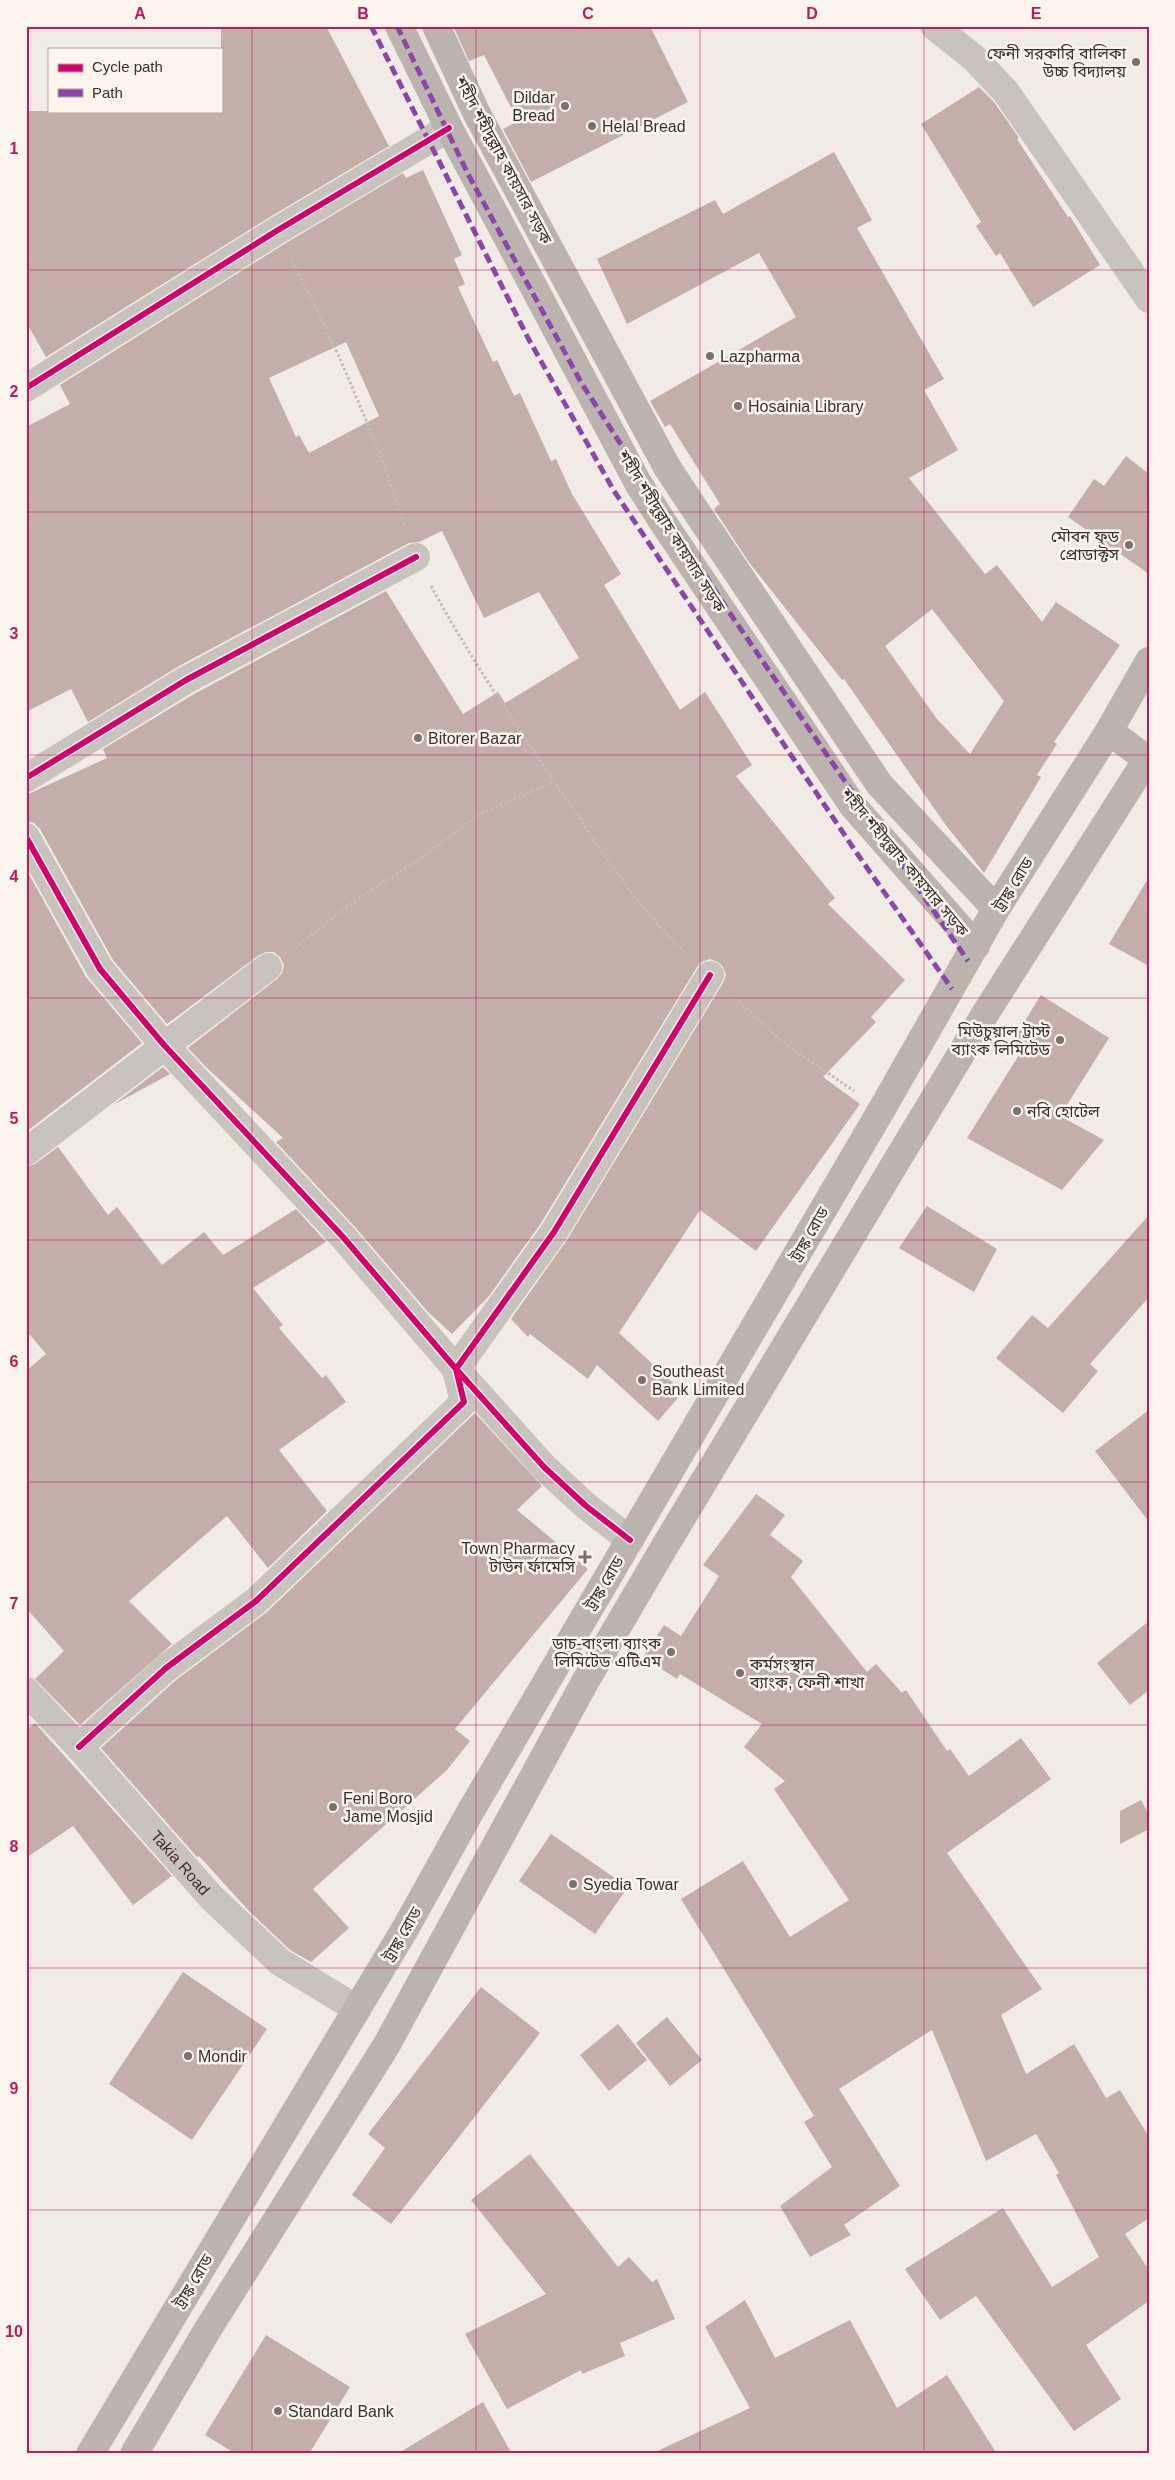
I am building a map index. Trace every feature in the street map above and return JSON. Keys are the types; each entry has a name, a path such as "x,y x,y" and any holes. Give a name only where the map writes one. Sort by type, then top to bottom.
{"main road":[{"name":"শহীদ শহীদুল্লাহ কায়সার সড়ক","path":"399,26 449,128 638,483 853,806 976,946"},
{"name":"শহীদ শহীদুল্লাহ কায়সার সড়ক","path":"436,26 476,112 667,467 879,784 996,909"},
{"name":"ট্রাঙ্ক রোড","path":"90,2454 357,2009 882,1109 996,909 1108,731 1145,678"},
{"path":"1108,731 1148,759"},
{"name":"ট্রাঙ্ক রোড","path":"134,2454 208,2329 386,2046 576,1698 665,1546 985,1014 1148,759"}],"street":[{"path":"934,26 974,58 1006,92 1149,298"},
{"path":"26,388 278,230 449,128"},
{"path":"26,778 186,680 416,557"},
{"path":"26,837 100,969 164,1045 343,1236 456,1369 544,1467 586,1506 630,1540"},
{"path":"26,1152 268,967"},
{"path":"79,1747 166,1668 256,1601 464,1402 455,1374 456,1369 554,1232 710,975"},
{"name":"Takia Road","path":"29,1700 79,1747 225,1911 280,1962 357,2009"}],"path":[{"path":"278,230 338,354 376,446 416,557 464,647 554,782 609,862 658,927 780,1040 882,1109"},
{"path":"268,967 313,935 346,907 417,861 478,815 554,782"}],"building":[{"path":"221,26 326,26 389,146 270,217 46,357 26,322 26,111 222,112"},
{"path":"453,26 650,26 688,102 531,182 503,129 518,121 484,55 469,61"},
{"path":"979,87 994,102 1019,138 1017,139 1068,217 1070,216 1100,265 1033,307 1000,253 996,256 976,226 981,222 921,124"},
{"path":"834,152 872,220 857,228 944,379 924,390 958,450 909,478 985,574 997,565 1042,622 1056,602 1120,645 1054,742 1057,744 1037,775 1041,777 984,873 945,824 844,679 842,680 748,561 714,509 720,504 670,424 665,427 650,401 796,317 759,253 627,324 597,259 715,200 723,214","holes":["932,609 1004,701 970,754 937,719 885,646"]},
{"path":"423,170 462,255 454,259 465,284 458,287 493,362 497,360 514,396 520,393 551,461 556,459 572,494 621,574 604,585 680,710 705,692 752,765 736,776 835,898 828,904 905,980 871,1017 876,1022 823,1077 860,1104 756,1251 700,1210 619,1333 683,1392 658,1421 597,1365 588,1379 530,1334 528,1337 511,1319 567,1240 723,983 726,975 723,967 718,962 710,959 702,962 697,967 541,1223 489,1296 452,1334 428,1312 355,1227 276,1142 283,1138 188,1048 277,979 282,973 284,965 280,957 274,952 266,952 259,955 167,1024 113,960 40,829 34,823 26,821 26,795 107,758 103,749 194,694 386,591 463,714 498,692 505,703 579,658 539,592 484,618 442,531 419,542 409,543 179,666 88,722 71,689 26,712 26,427 70,404 60,385 286,243 403,173 406,178","holes":["346,342 379,416 309,453 299,435 296,437 269,378"]},
{"name":"মৌবন ফুড প্রোডাক্টস","path":"1126,456 1149,474 1149,574 1068,517 1094,479 1104,486"},
{"path":"26,869 86,977 142,1043 26,1132"},
{"path":"1149,877 1149,966 1109,944"},
{"path":"1041,995 1109,1038 1060,1116 1104,1140 1062,1190 967,1138 1022,1050 1011,1043"},
{"path":"163,1067 170,1074 113,1105"},
{"path":"58,1147 108,1215 117,1207 162,1265 204,1232 223,1255 296,1209 326,1242 253,1288 283,1325 279,1328 322,1378 326,1375 346,1402 279,1450 327,1511 268,1568 227,1516 129,1601 172,1644 80,1725 35,1679 64,1651 26,1608 26,1371 46,1354 26,1330 26,1167 35,1164"},
{"path":"927,1206 997,1249 974,1292 899,1248"},
{"path":"1149,1215 1149,1297 1090,1364 1098,1371 1063,1413 996,1358 1032,1315 1048,1328"},
{"path":"1149,1410 1149,1522 1095,1451"},
{"path":"475,1413 542,1486 517,1510 588,1569 455,1729 470,1741 447,1770 313,1889 349,1928 311,1962 290,1950 249,1911 199,1856 197,1857 101,1748 176,1680 267,1612"},
{"path":"756,1494 785,1515 770,1535 803,1561 791,1577 867,1672 876,1664 902,1693 906,1690 947,1751 950,1749 969,1776 1021,1738 1051,1779 947,1853 1042,1989 1001,2015 1026,2074 1074,2044 1106,2098 1120,2090 1149,2137 1149,2218 1125,2234 1149,2270 1149,2301 1086,2345 1121,2399 1074,2431 976,2296 940,2320 905,2269 1003,2208 1052,2287 1099,2257 1056,2175 1059,2173 1036,2134 986,2161 932,2030 839,2089 900,2186 844,2225 851,2235 810,2257 780,2206 832,2167 804,2122 814,2116 681,1899 743,1861 790,1937 849,1900 774,1789 785,1781 744,1747 762,1724 680,1674 677,1679 643,1657 664,1625 681,1636 719,1576 703,1565"},
{"path":"1149,1621 1149,1690 1130,1705 1097,1663"},
{"path":"35,1723 172,1876 133,1905 73,1826 26,1858 26,1730"},
{"path":"1141,1800 1149,1815 1149,1829 1120,1844 1120,1811"},
{"name":"Syedia Towar","path":"551,1834 628,1887 595,1934 519,1881"},
{"name":"Mondir","path":"183,1972 267,2029 192,2140 109,2084"},
{"path":"481,1987 540,2033 391,2224 352,2195 385,2148 368,2134"},
{"path":"667,2017 702,2060 670,2086 636,2043"},
{"path":"618,2024 647,2060 609,2091 580,2055"},
{"path":"530,2154 618,2267 629,2257 652,2282 657,2279 675,2319 620,2343 625,2356 582,2374 581,2370 507,2409 465,2334 546,2294 471,2200"},
{"path":"745,2300 775,2358 850,2320 897,2408 947,2375 997,2454 651,2454 750,2408 705,2327"},
{"name":"Standard Bank","path":"266,2335 350,2387 309,2454 236,2454 205,2435"},
{"path":"483,2402 512,2454 397,2454"}],"marked path":[{"path":"371,26 528,338 614,491 856,852 952,989"},
{"path":"397,26 468,174 582,384 727,609 968,961"}],"cycle path":[{"path":"26,388 278,230 449,128"},
{"path":"26,778 186,680 416,557"},
{"path":"26,837 100,969 164,1045 343,1237 456,1369 544,1467 586,1506 630,1540"},
{"path":"79,1747 166,1668 256,1601 464,1402 456,1369 554,1232 710,975"}],"place":[{"name":"ফেনী সরকারি বালিকা উচ্চ বিদ্যালয়","path":"1136,62"},
{"name":"Dildar Bread","path":"565,106"},
{"name":"Helal Bread","path":"592,126"},
{"name":"Lazpharma","path":"710,356"},
{"name":"Hosainia Library","path":"738,406"},
{"name":"মৌবন ফুড প্রোডাক্টস","path":"1129,545"},
{"name":"Bitorer Bazar","path":"418,738"},
{"name":"মিউচুয়াল ট্রাস্ট ব্যাংক লিমিটেড","path":"1060,1040"},
{"name":"নবি হোটেল","path":"1017,1111"},
{"name":"Southeast Bank Limited","path":"642,1380"},
{"name":"Town Pharmacy টাউন র্ফামেসি","path":"585,1557"},
{"name":"ডাচ-বাংলা ব্যাংক লিমিটেড এটিএম","path":"671,1652"},
{"name":"কর্মসংস্থান ব্যাংক, ফেনী শাখা","path":"740,1673"},
{"name":"Feni Boro Jame Mosjid","path":"333,1807"},
{"name":"Syedia Towar","path":"573,1884"},
{"name":"Mondir","path":"188,2056"},
{"name":"Standard Bank","path":"278,2411"}]}
